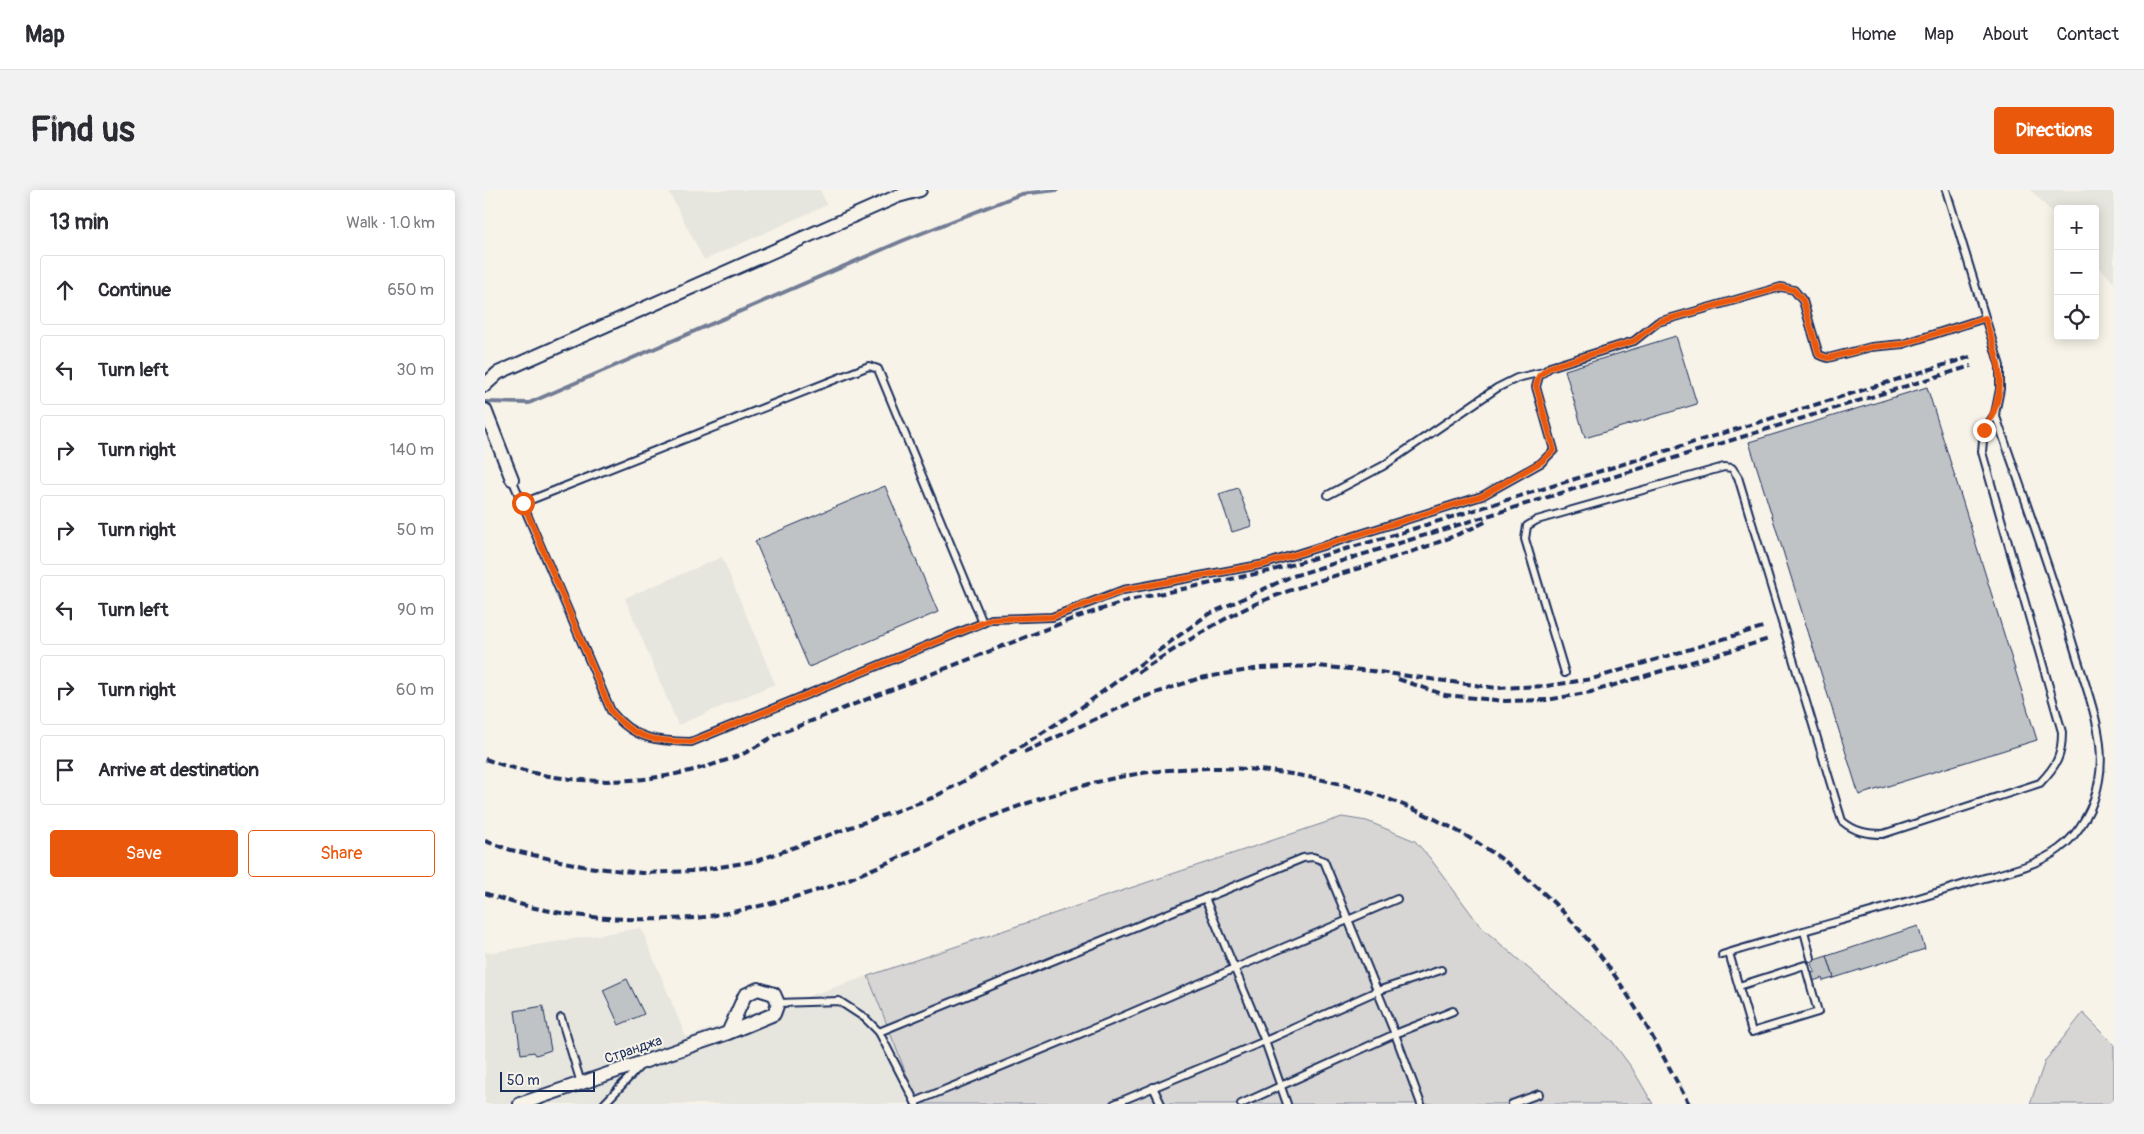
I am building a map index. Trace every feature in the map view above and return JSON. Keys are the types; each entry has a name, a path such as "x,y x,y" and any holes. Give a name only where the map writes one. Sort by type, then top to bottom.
{"street":[{"path":"485,385 499,373 897,193 920,190"},
{"path":"485,410 512,480"},
{"path":"728,1033 745,995 758,989 766,990 774,994 778,1003"},
{"name":"Странджа","path":"524,1103 728,1033 774,1014 778,1003"}],"lane":[{"path":"1565,673 1525,539 1527,526 1537,520 1724,467 1732,468 1738,477 1842,821 1849,827 1865,834 1883,834 2040,783 2051,771 2062,752 2062,732 1982,452 1984,430 1995,414 2000,389 2000,366 1946,190"},
{"path":"512,480 611,711 623,726 653,740 691,742 992,619 1052,617 1123,590 1265,564 1482,496 1541,462 1554,450 1536,386 1539,376 1550,367 1634,341 1658,322 1781,287 1794,290 1803,301 1819,355 1828,358 1871,347 1903,344 1985,318"},
{"path":"523,503 869,366 877,369 983,623"},
{"path":"1328,495 1383,466 1497,388 1517,378 1544,372"},
{"path":"1739,986 1805,966 1818,1012 1752,1032 1739,986 1725,954 1935,894 2037,861 2059,849 2077,832 2092,805 2099,779 2099,749 2096,720 2051,571 1995,414"},
{"path":"879,1032 1303,858 1313,857 1324,862 1395,1034 1421,1104"},
{"path":"1205,898 1265,1041 1287,1104"},
{"path":"778,1003 839,1001 865,1018 879,1032 915,1103 1397,899"},
{"path":"1803,931 1811,958"},
{"path":"1114,1104 1265,1041 1377,991 1441,970"},
{"path":"1241,1104 1395,1034 1453,1011"},
{"path":"561,1018 581,1082"},
{"path":"604,1104 645,1060"},
{"path":"1153,1087 1161,1104"},
{"path":"1511,1104 1539,1094"}],"shaded area":[{"path":"668,190 820,190 827,205 704,260"},
{"path":"2031,190 2114,190 2114,283 2099,266 2099,205 2054,205 2054,215"},
{"path":"722,557 775,684 678,725 625,598"},
{"path":"1342,817 1367,821 1415,841 1430,858 1481,927 1612,1041 1632,1068 1653,1104 918,1104 868,976"},
{"path":"641,928 686,1037 868,976 918,1104 485,1104 485,951 487,953"},
{"path":"2083,1013 2114,1044 2114,1104 2030,1104 2045,1061"}],"building":[{"path":"1676,336 1697,404 1585,438 1565,370"},
{"path":"1927,387 2037,740 1859,795 1749,442"},
{"path":"885,486 938,612 809,667 755,541"},
{"path":"1238,488 1252,526 1232,532 1219,494"},
{"path":"1918,926 1925,949 1834,978 1827,956"},
{"path":"1827,956 1834,978 1823,981 1822,978 1813,981 1811,973 1815,972 1811,961"},
{"path":"627,979 644,1014 619,1025 603,990"},
{"path":"543,1006 551,1050 536,1055 534,1052 521,1054 515,1011"}],"waterway":[{"path":"485,402 529,403 902,241 1021,194 1057,190"}],"railway":[{"path":"485,759 547,776 579,780 641,779 673,775 704,767 741,755 778,734 1072,619 1129,600 1270,571 1387,537 1970,357"},
{"path":"485,841 511,850 587,867 642,873 695,871 756,861 932,798 979,773 1075,712 1207,615 1290,577 1971,366"},
{"path":"1138,672 1203,632 1253,605 1297,588 1434,544 1487,521"},
{"path":"1024,752 1141,698 1200,678 1261,668 1316,666 1372,671 1496,688 1546,686 1592,679 1766,626"},
{"path":"1398,679 1445,695 1505,701 1547,700 1591,692 1769,639"},
{"path":"485,893 529,907 575,915 622,919 705,917 771,903 831,886 1009,810 1097,782 1169,770 1229,768 1288,774 1347,786 1403,805 1456,830 1506,862 1551,900 1606,963 1644,1022 1689,1104"}],"route":[{"path":"523,503 611,711 623,726 653,740 691,742 992,619 1052,617 1123,590 1265,564 1482,496 1541,462 1554,450 1536,386 1539,376 1550,367 1634,341 1658,322 1781,287 1794,290 1803,301 1819,355 1828,358 1871,347 1903,344 1985,318 2000,366 2000,389 1995,414 1984,430"}]}
